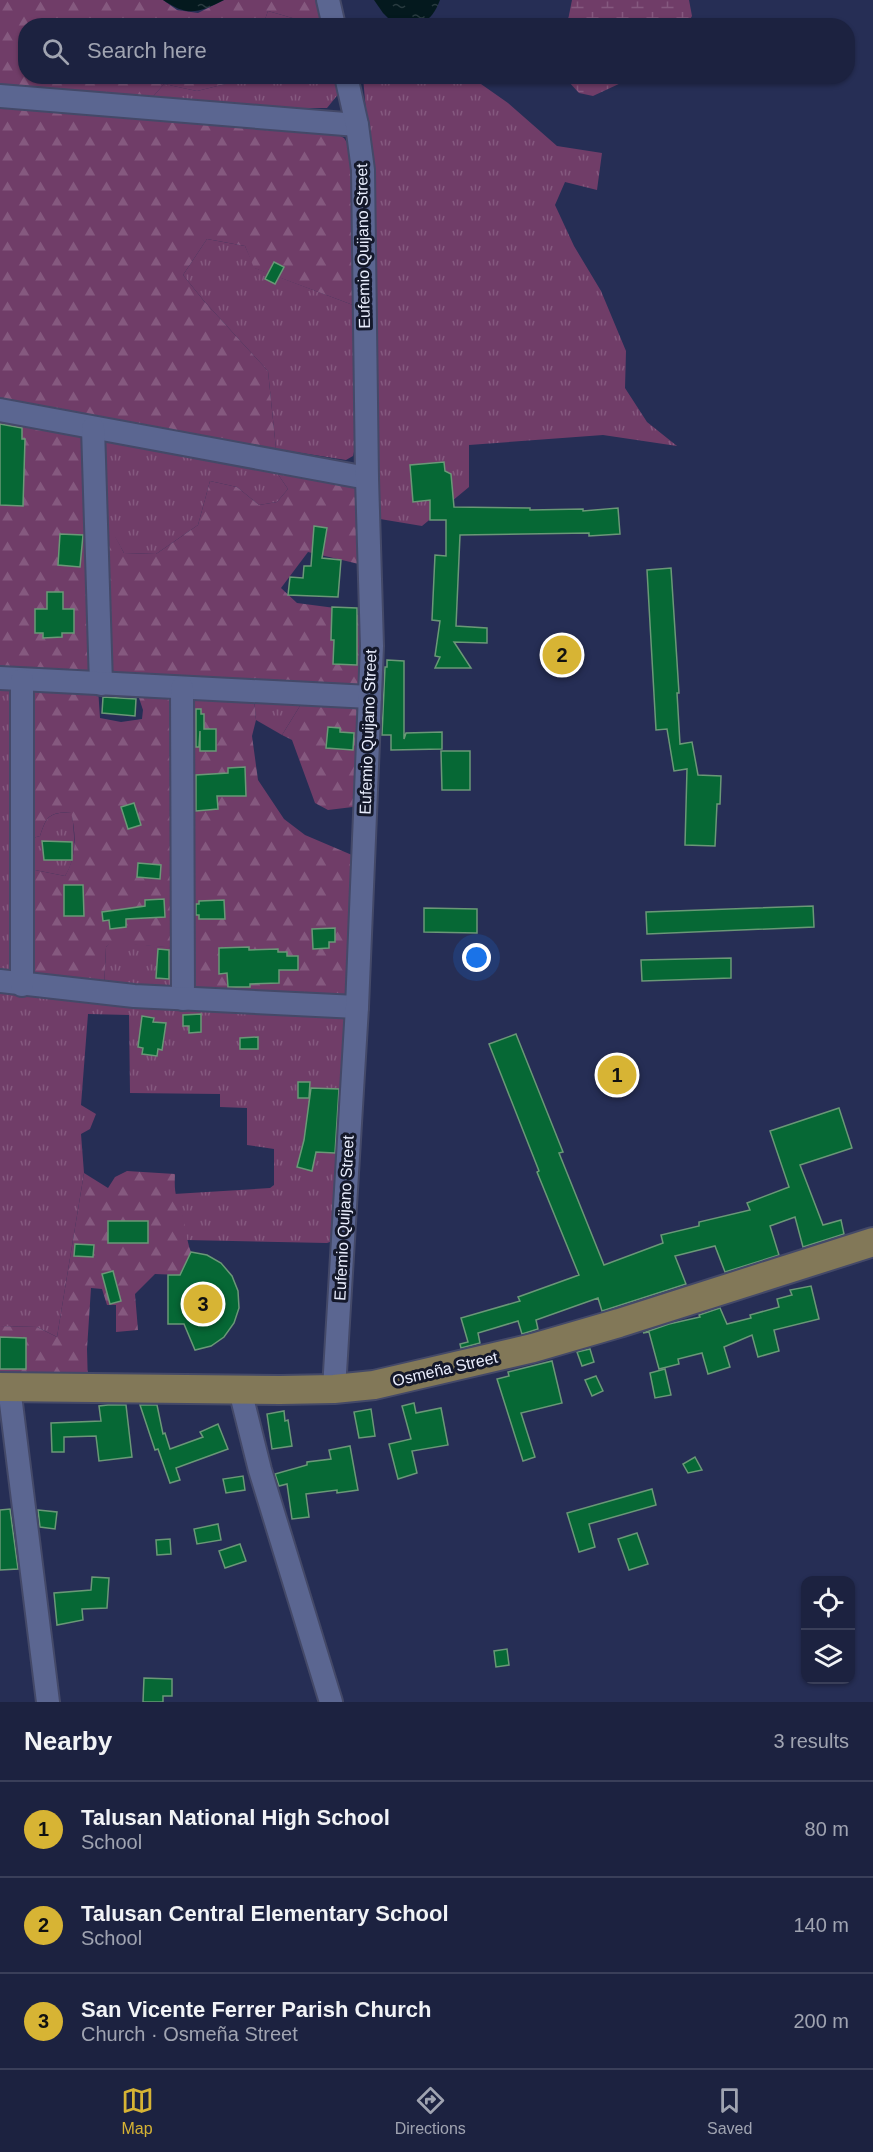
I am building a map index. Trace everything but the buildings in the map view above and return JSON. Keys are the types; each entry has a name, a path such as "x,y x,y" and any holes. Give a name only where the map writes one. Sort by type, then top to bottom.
{"main road":[{"name":"Osmeña Street","path":"5,1387 240,1390 334,1389 374,1385 533,1348 873,1242"}],"street":[{"path":"328,0 332,18"},
{"name":"Eufemio Quijano Street","path":"334,1389 357,1007 372,646 367,478 363,170 357,125 348,84"},
{"path":"0,96 357,125"},
{"path":"0,410 367,478"},
{"path":"93,428 101,684"},
{"path":"357,1007 134,996 11,983 11,679 370,697"},
{"path":"182,688 183,999"},
{"path":"5,1387 48,1702"},
{"path":"240,1390 260,1470 331,1702"}],"green space":[{"path":"0,0 163,0 177,10 198,13 224,0 318,0 322,18 292,18 268,11 265,18 18,18 18,84 164,84 150,100 0,85"},
{"path":"572,0 689,0 692,16 691,18 568,18"},
{"path":"268,11 292,18 265,18"},
{"path":"164,84 197,91 226,84 338,84 340,92 327,108 213,108 150,100"},
{"path":"164,84 226,84 197,91"},
{"path":"364,84 481,84 508,103 557,146 602,153 597,190 565,182 555,205 574,246 601,291 626,351 625,388 647,422 677,446 603,435 469,445 469,487 422,526 374,518 370,158"},
{"path":"571,84 619,84 593,96 579,93"},
{"path":"0,103 329,130 344,138 355,155 353,305 254,268 245,246 207,239 183,275 268,371 276,449 0,404"},
{"path":"207,239 245,246 255,268 353,305 355,447 353,456 346,460 276,449 268,371 183,275"},
{"path":"0,417 88,433 95,676 0,669"},
{"path":"112,439 273,467 288,489 277,502 259,505 237,487 210,481 198,525 156,554 124,553 115,537 100,534 104,446 106,441"},
{"path":"273,467 357,480 363,565 308,552 281,588 297,603 335,608 365,617 364,687 109,676 100,534 115,536 124,553 156,554 198,525 210,481 237,487 259,505 277,502 288,489"},
{"path":"0,684 17,684 17,977 0,975"},
{"path":"27,686 98,688 100,718 121,722 142,719 143,710 136,689 173,693 179,948 111,943 106,947 104,989 33,983 30,869 65,876 72,861 74,828 71,812 53,814 47,819 40,836 29,839"},
{"path":"187,697 254,699 256,720 252,736 258,780 284,819 305,835 359,858 354,1000 192,990"},
{"path":"254,699 303,701 282,735 256,720"},
{"path":"303,701 364,706 361,806 328,810 315,803 292,740 282,735"},
{"path":"72,812 73,853 65,876 30,869 29,839 40,836 50,816"},
{"path":"111,942 179,948 175,994 104,989 106,947"},
{"path":"0,990 347,1014 336,1240 327,1243 186,1240 182,1215 174,1194 270,1188 274,1185 274,1149 247,1145 247,1108 220,1107 220,1094 130,1093 129,1015 88,1014 81,1105 96,1114 90,1129 81,1134 84,1173 57,1337 37,1327 0,1326"},
{"path":"127,1171 175,1174 176,1194 191,1252 180,1275 155,1274 135,1294 138,1330 116,1332 116,1305 107,1305 102,1289 91,1288 87,1349 88,1386 0,1384 0,1326 37,1327 57,1337 84,1173 108,1188 115,1177"}],"water":[{"path":"163,0 224,0 207,8 186,11"},
{"path":"374,0 440,0 429,18 388,18"}],"place":[{"name":"Talusan Central Elementary School","path":"562,655"},
{"name":"Talusan National High School","path":"617,1075"},
{"name":"San Vicente Ferrer Parish Church","path":"203,1304"}]}
